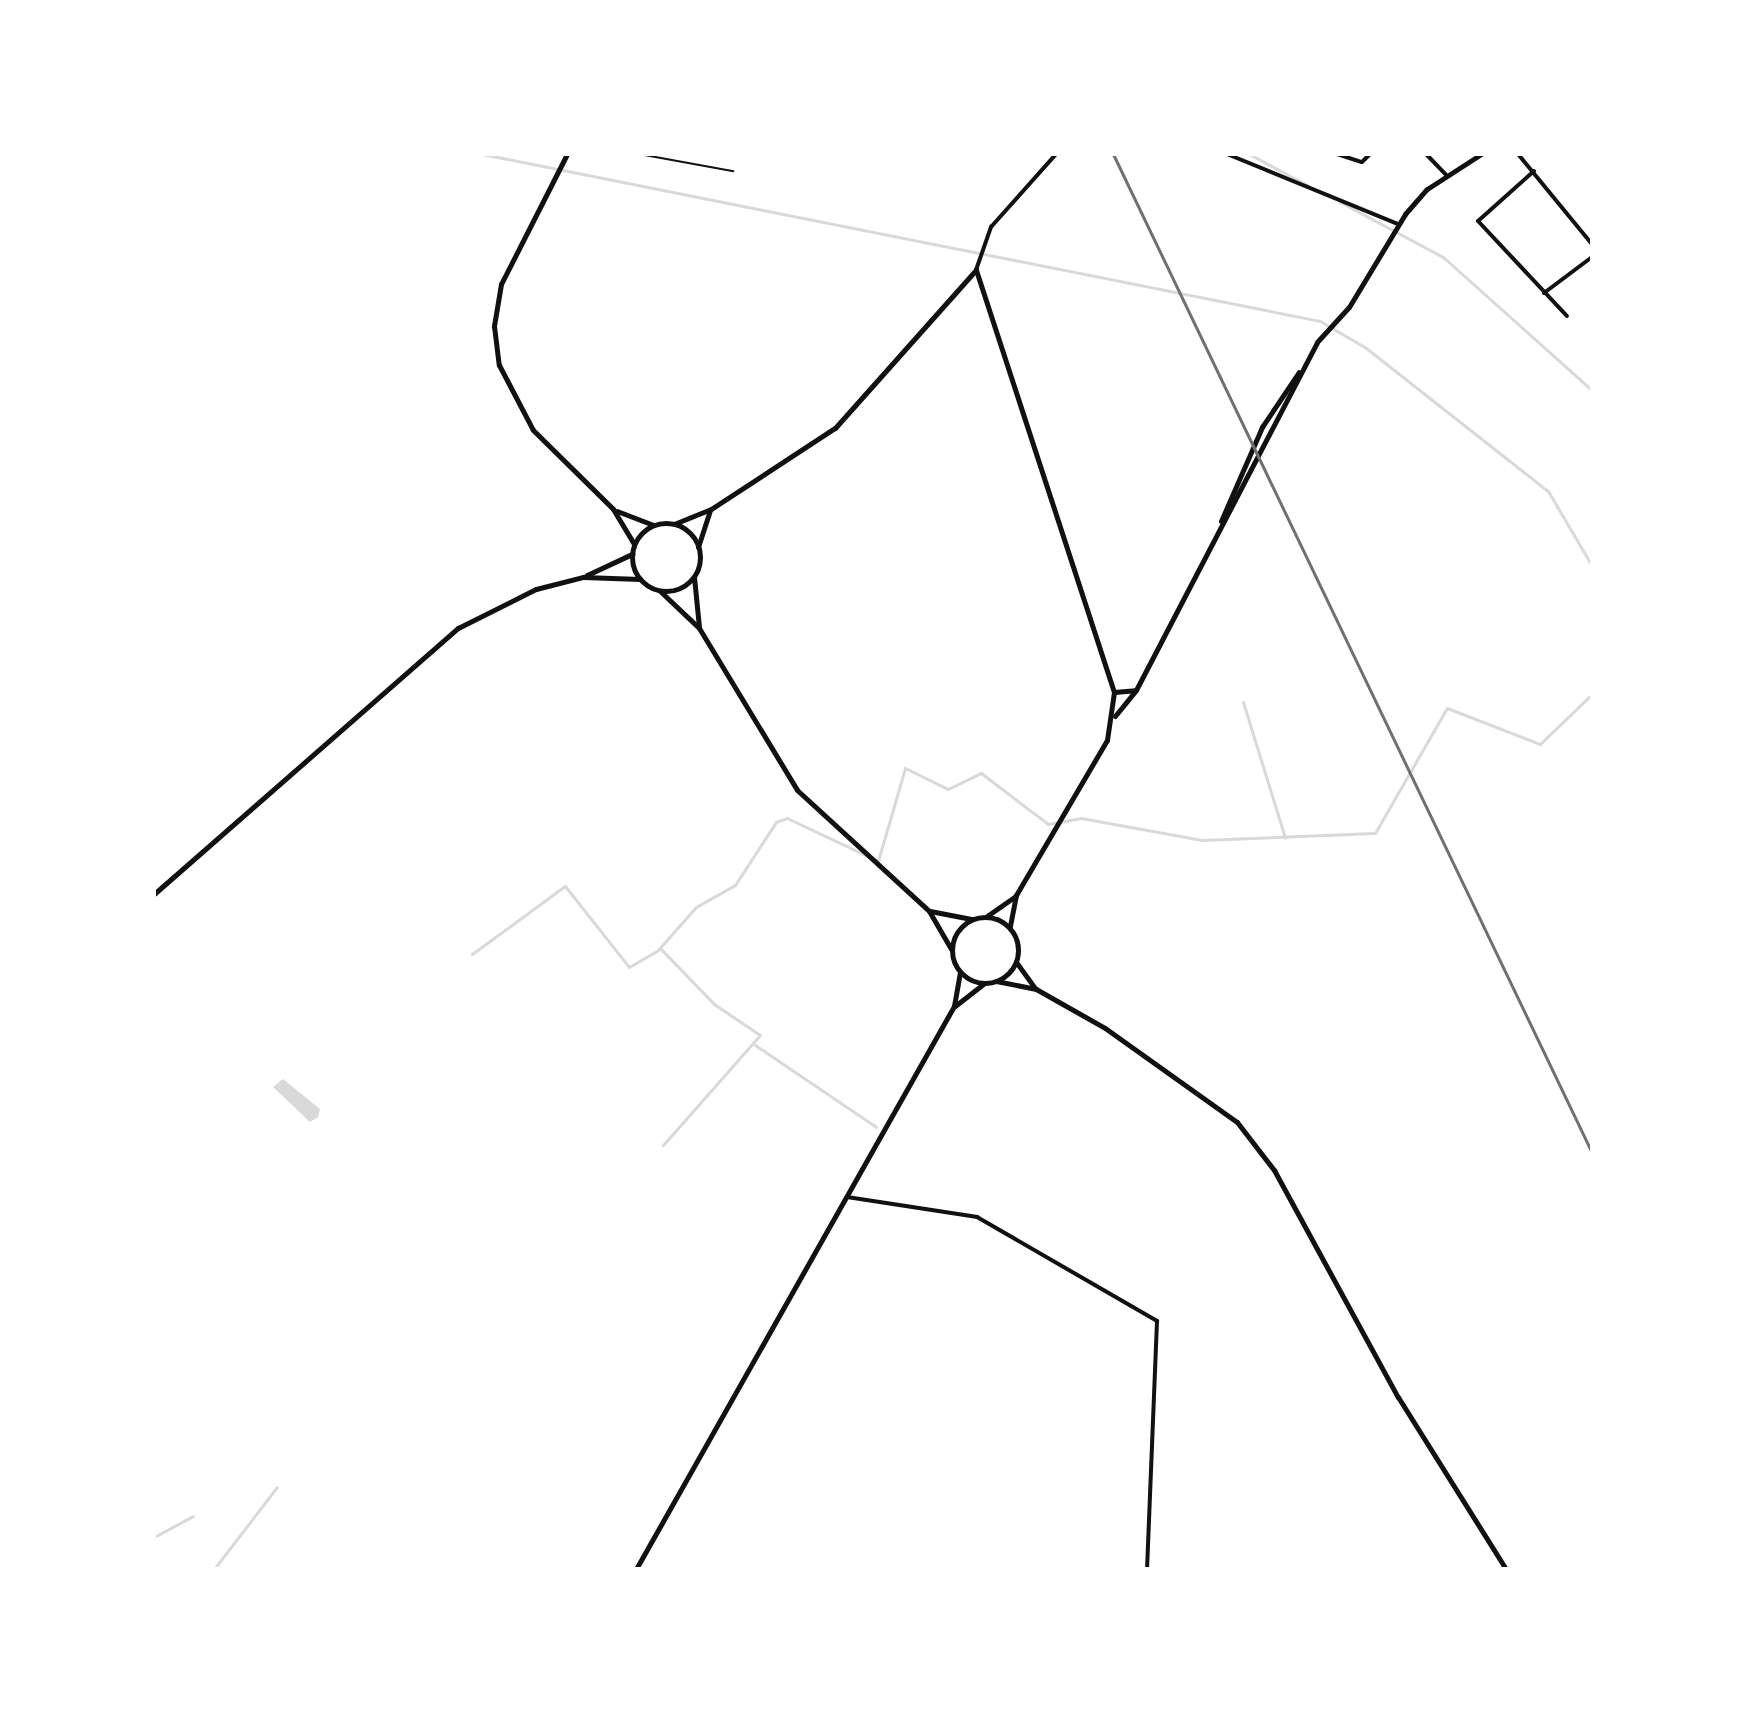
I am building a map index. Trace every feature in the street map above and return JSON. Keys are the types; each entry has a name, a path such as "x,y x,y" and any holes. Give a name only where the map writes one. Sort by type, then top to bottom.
{"main road":[{"path":"567,154 528,220 501,284 494,326 499,365 533,430 613,509 634,544"},
{"path":"1114,717 1136,690 1215,539 1262,427 1317,342 1349,307 1398,224 1446,175 1481,154"},
{"path":"613,509 654,526 674,524 711,509 835,428 977,266"},
{"path":"977,266 1114,692 1114,717 1107,740 1016,895 1010,927 1016,962 1036,989"},
{"path":"699,628 694,577 698,547 711,509"},
{"path":"674,524 698,547"},
{"path":"640,579 632,553 634,544 654,526"},
{"path":"154,894 458,628 524,594 583,577 632,553"},
{"path":"583,577 640,579 660,591 699,628 797,790 929,911 951,949 960,973 954,1006 636,1569"},
{"path":"660,591 694,577"},
{"path":"1114,692 1136,690"},
{"path":"929,911 971,919 987,916 1016,895"},
{"path":"987,916 1010,927"},
{"path":"951,949 971,919"},
{"path":"996,981 1016,962"},
{"path":"960,973 984,983"},
{"path":"954,1006 984,983 996,981 1036,989 1105,1028 1237,1122 1274,1170 1398,1397 1506,1569"}],"street":[{"path":"977,266 984,238 1056,154"},
{"path":"1227,154 1398,224"},
{"path":"1337,154 1362,162 1370,154"},
{"path":"1426,154 1446,175"},
{"path":"1518,154 1592,244"},
{"path":"1534,171 1478,221 1567,316"},
{"path":"1544,293 1592,257"},
{"path":"847,1197 977,1217 1157,1321 1147,1569"}],"path":[{"path":"639,154 733,171"}],"shaded area":[{"path":"283,1079 320,1109 318,1117 310,1122 273,1087"}],"waterway":[{"path":"482,154 1320,321 1366,348 1548,491 1592,566"},
{"path":"1249,154 1309,186"},
{"path":"1340,202 1443,257 1592,390"},
{"path":"472,954 565,886 629,967 658,950 696,907 735,885 776,822 787,818 878,861 905,768 948,789 981,773 1048,824 1081,818 1202,840 1375,833 1447,708 1540,744 1592,694"},
{"path":"1243,702 1285,838"},
{"path":"660,948 714,1004 760,1035 663,1145"},
{"path":"755,1045 876,1127"},
{"path":"214,1569 277,1487"},
{"path":"154,1537 193,1516"}],"railway":[{"path":"1113,154 1592,1153"}]}
